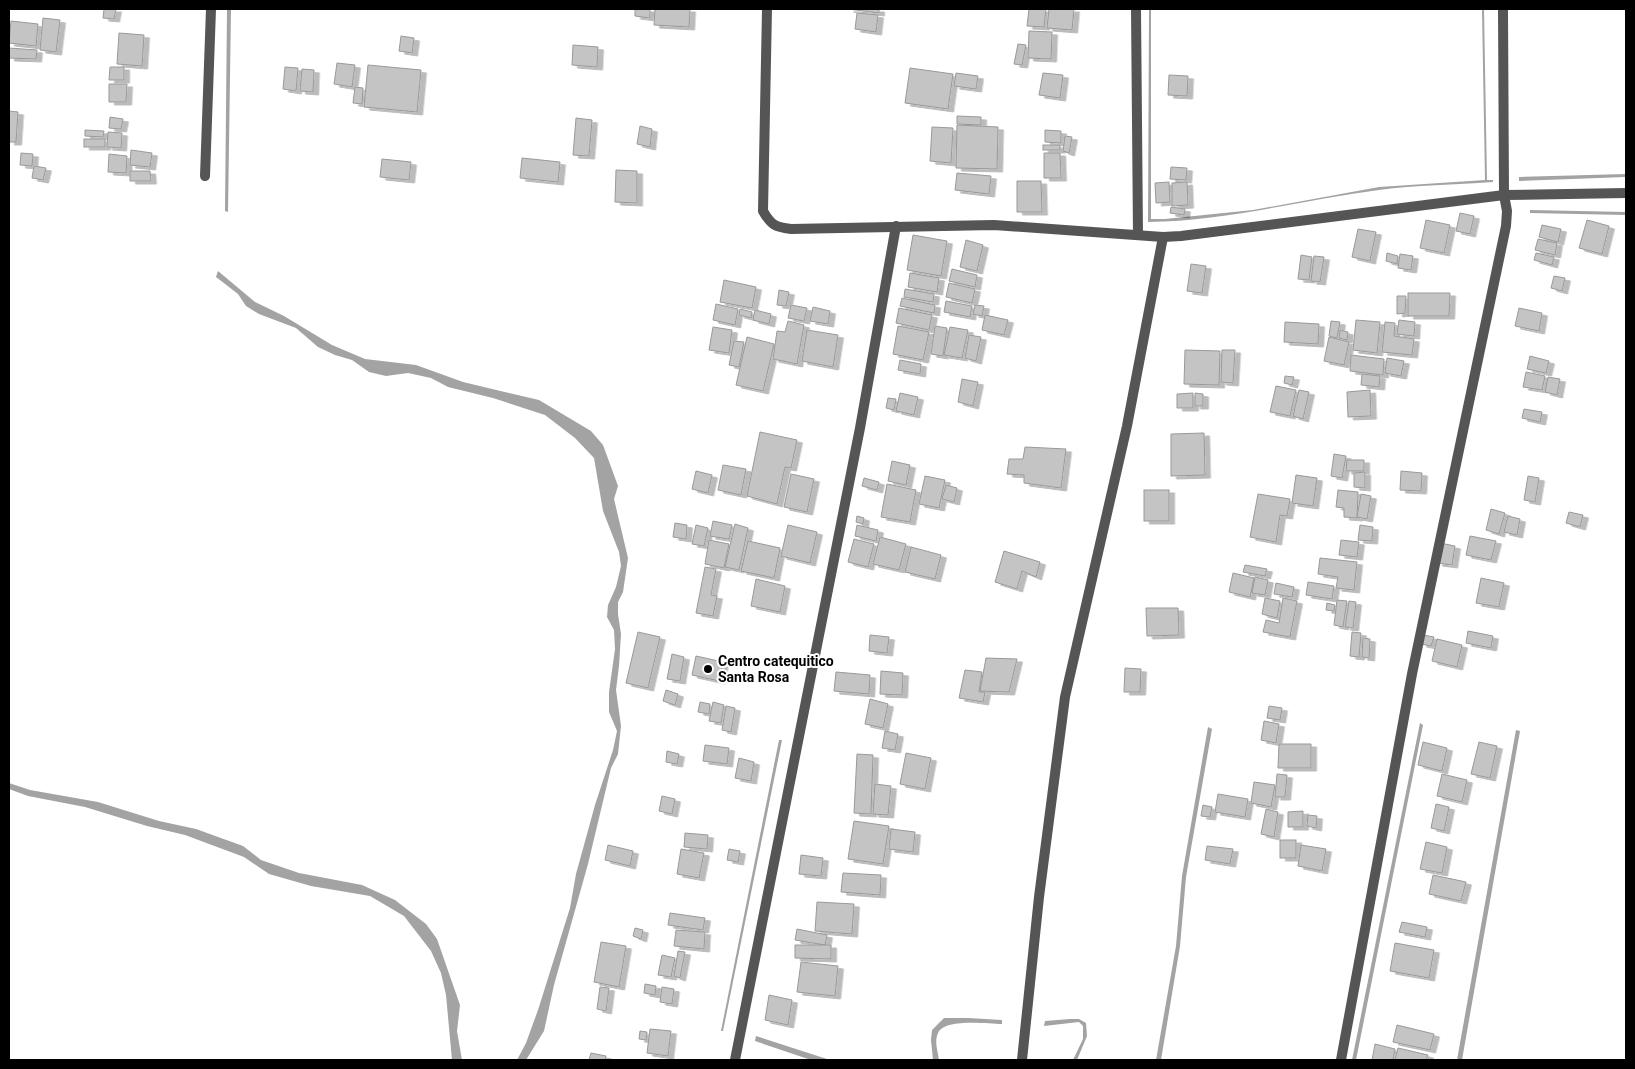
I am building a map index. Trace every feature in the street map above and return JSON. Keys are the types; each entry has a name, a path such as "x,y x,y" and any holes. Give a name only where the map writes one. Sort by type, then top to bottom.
{"street":[{"path":"205,176 211,9"},
{"path":"767,9 763,211 768,220 777,227 791,229 994,225 1163,237 1504,195 1626,193"},
{"path":"1136,9 1138,235"},
{"path":"1341,1060 1412,674 1506,226 1507,211 1504,195 1503,9"},
{"path":"735,1060 860,428 896,226"},
{"path":"1022,1060 1039,897 1065,698 1127,426 1163,237"}],"shaded area":[{"path":"227,9 231,9 228,212 225,211"},
{"path":"1149,9 1151,9 1151,219 1253,210 1379,187 1485,180 1482,9 1484,9 1487,180 1493,180 1493,182 1393,188 1235,214 1177,221 1148,222"},
{"path":"1626,174 1626,177 1519,181 1519,177"},
{"path":"1530,210 1626,212 1626,215 1530,213"},
{"path":"218,271 255,302 284,316 332,345 365,359 416,365 463,382 539,400 591,431 603,445 618,486 614,499 628,558 623,592 618,602 621,634 616,690 621,726 618,754 611,768 588,864 554,985 544,1031 526,1060 517,1060 526,1043 538,1010 570,908 576,874 617,731 609,712 609,692 615,649 614,630 607,617 608,605 616,587 621,566 619,552 603,511 594,458 575,438 545,415 493,398 448,387 431,378 408,373 386,376 369,372 352,360 318,347 296,328 259,314 246,306 238,294 216,277"},
{"path":"1420,723 1423,725 1356,1060 1352,1060"},
{"path":"1208,727 1212,729 1186,877 1180,946 1161,1060 1156,1060 1176,946 1182,876"},
{"path":"1516,730 1520,731 1462,1060 1457,1060"},
{"path":"779,740 782,740 723,1031 721,1031"},
{"path":"9,783 30,790 98,802 159,821 196,829 243,846 261,860 299,873 362,885 395,900 426,924 437,939 460,1005 457,1031 462,1060 452,1060 446,995 441,973 431,951 404,916 370,896 311,886 269,874 244,857 185,835 147,826 85,807 28,796 9,789"},
{"path":"944,1018 1002,1020 1002,1024 957,1024 942,1028 936,1039 939,1060 933,1060 932,1030"},
{"path":"1079,1019 1086,1023 1087,1036 1077,1060 1073,1060 1083,1039 1083,1026 1079,1022 1044,1026 1045,1021"},
{"path":"756,1036 830,1060 811,1060 755,1041"}],"building":[{"path":"104,9 116,9 114,19 103,18"},
{"path":"635,9 650,9 650,18 635,16"},
{"path":"655,9 690,9 689,27 654,25"},
{"path":"848,9 879,9 879,13"},
{"path":"1029,9 1046,9 1044,27 1027,26"},
{"path":"1049,9 1074,9 1072,30 1047,28"},
{"path":"857,13 878,15 876,32 855,29"},
{"path":"43,18 60,20 56,52 40,50"},
{"path":"11,21 38,24 36,46 9,43"},
{"path":"1029,31 1052,32 1051,59 1028,58"},
{"path":"119,33 144,35 142,66 117,64"},
{"path":"401,36 414,38 412,53 399,51"},
{"path":"1018,44 1026,45 1022,65 1014,64"},
{"path":"573,45 598,47 597,67 572,65"},
{"path":"9,48 37,50 36,59 9,58"},
{"path":"337,63 355,65 352,87 334,84"},
{"path":"368,65 421,70 417,112 364,107"},
{"path":"110,67 124,67 124,80 109,80"},
{"path":"285,67 298,68 296,91 283,89"},
{"path":"910,68 953,74 948,109 905,103"},
{"path":"302,69 314,70 313,92 300,91"},
{"path":"956,73 978,76 976,89 954,86"},
{"path":"1043,73 1063,75 1060,98 1039,95"},
{"path":"1169,75 1188,76 1187,96 1168,95"},
{"path":"109,84 127,84 126,102 109,102"},
{"path":"355,87 363,88 362,104 353,103"},
{"path":"9,111 18,112 16,142 9,142"},
{"path":"957,116 981,117 981,125 957,124"},
{"path":"110,117 123,119 121,129 109,128"},
{"path":"576,118 592,120 589,156 573,155"},
{"path":"957,125 998,127 997,169 956,168"},
{"path":"640,126 652,129 650,147 637,144"},
{"path":"932,127 953,128 951,163 930,161"},
{"path":"85,130 104,131 103,137 85,136"},
{"path":"1045,130 1061,131 1061,143 1045,142"},
{"path":"108,132 122,133 121,148 107,147"},
{"path":"1065,136 1072,137 1069,153 1063,151"},
{"path":"84,139 105,139 105,147 84,147"},
{"path":"1043,145 1060,145 1060,150 1043,150"},
{"path":"131,150 152,153 150,167 130,165"},
{"path":"21,153 33,154 32,166 20,165"},
{"path":"1044,153 1060,153 1061,178 1044,178"},
{"path":"109,154 127,156 126,173 108,172"},
{"path":"522,158 560,162 558,182 520,178"},
{"path":"382,159 411,162 409,180 380,177"},
{"path":"34,166 46,168 43,180 32,178"},
{"path":"1171,167 1187,168 1186,180 1170,179"},
{"path":"616,170 637,171 637,203 615,202"},
{"path":"130,171 150,171 151,181 130,181"},
{"path":"957,173 991,176 989,194 955,190"},
{"path":"1017,181 1041,181 1042,212 1017,212"},
{"path":"1169,182 1170,202 1156,203 1155,183"},
{"path":"1187,182 1188,205 1172,206 1172,183"},
{"path":"1171,207 1185,209 1184,215 1170,213"},
{"path":"1460,213 1474,216 1470,234 1456,231"},
{"path":"1426,220 1450,225 1444,253 1420,248"},
{"path":"1587,220 1609,226 1602,254 1579,248"},
{"path":"1542,225 1561,229 1558,242 1539,237"},
{"path":"1358,229 1376,232 1370,261 1352,257"},
{"path":"913,235 947,241 941,276 907,270"},
{"path":"1538,239 1557,243 1555,255 1535,250"},
{"path":"966,240 983,245 977,271 960,267"},
{"path":"1387,253 1398,256 1397,264 1386,261"},
{"path":"1536,253 1554,257 1552,265 1534,260"},
{"path":"1400,254 1413,256 1411,270 1398,268"},
{"path":"1301,255 1312,257 1309,280 1298,279"},
{"path":"1314,256 1324,257 1320,282 1311,281"},
{"path":"1191,264 1206,266 1202,293 1187,291"},
{"path":"952,269 977,275 975,287 949,281"},
{"path":"910,273 939,278 937,292 908,287"},
{"path":"1554,276 1565,278 1562,291 1551,288"},
{"path":"724,280 756,287 752,308 720,302"},
{"path":"949,283 975,289 972,303 946,297"},
{"path":"905,289 934,294 933,302 904,297"},
{"path":"779,290 789,292 786,306 777,305"},
{"path":"1408,293 1450,293 1449,316 1408,316"},
{"path":"1397,296 1406,296 1405,313 1397,314"},
{"path":"902,298 935,305 934,313 900,306"},
{"path":"946,301 972,306 970,317 944,312"},
{"path":"716,304 738,309 735,325 713,320"},
{"path":"791,305 807,308 804,321 788,318"},
{"path":"975,305 984,306 982,316 973,314"},
{"path":"813,307 830,311 828,324 810,321"},
{"path":"899,308 932,315 929,330 896,323"},
{"path":"1519,308 1542,313 1539,331 1515,326"},
{"path":"740,309 752,312 751,318 739,315"},
{"path":"755,310 771,314 769,324 753,320"},
{"path":"985,315 1008,320 1004,335 982,330"},
{"path":"1356,320 1380,322 1377,353 1353,350"},
{"path":"1399,320 1415,322 1414,336 1397,334"},
{"path":"788,321 804,325 797,364 773,359 777,331 785,332"},
{"path":"1331,321 1340,322 1337,338 1329,336"},
{"path":"1285,322 1319,324 1318,344 1284,342"},
{"path":"1385,322 1395,323 1394,336 1414,339 1412,355 1382,352"},
{"path":"898,326 929,332 923,360 893,354"},
{"path":"935,326 947,328 943,356 931,354"},
{"path":"713,327 732,330 729,353 709,350"},
{"path":"950,327 968,330 962,358 944,355"},
{"path":"807,330 838,335 833,367 802,361"},
{"path":"1340,330 1348,332 1347,340 1339,338"},
{"path":"969,335 981,337 976,361 965,358"},
{"path":"747,337 774,344 763,391 736,385"},
{"path":"1329,337 1349,342 1344,365 1324,361"},
{"path":"734,341 744,342 739,367 729,365"},
{"path":"1185,350 1220,351 1219,385 1184,384"},
{"path":"1222,350 1235,350 1233,383 1221,382"},
{"path":"1351,355 1384,359 1383,375 1350,371"},
{"path":"1530,356 1549,361 1546,373 1527,369"},
{"path":"1387,358 1404,361 1401,376 1385,373"},
{"path":"900,360 921,364 920,374 898,370"},
{"path":"1526,372 1545,376 1542,390 1523,387"},
{"path":"1362,374 1380,376 1379,387 1361,385"},
{"path":"1285,376 1294,377 1292,385 1284,383"},
{"path":"1548,377 1560,379 1557,395 1545,392"},
{"path":"962,379 978,382 973,406 958,402"},
{"path":"1276,386 1296,390 1290,416 1270,412"},
{"path":"1299,390 1309,392 1303,419 1293,416"},
{"path":"1370,390 1371,416 1348,417 1347,392"},
{"path":"900,393 918,397 914,415 896,411"},
{"path":"1193,393 1193,408 1177,408 1177,394"},
{"path":"1195,393 1203,394 1203,406 1195,406"},
{"path":"888,398 896,399 894,410 886,408"},
{"path":"1524,409 1542,412 1540,422 1522,418"},
{"path":"760,432 797,440 791,468 785,467 777,504 747,496"},
{"path":"1204,433 1205,475 1171,476 1171,434"},
{"path":"1025,447 1066,449 1061,488 1024,483 1024,475 1007,474 1009,459 1023,459"},
{"path":"1334,454 1346,456 1342,478 1331,476"},
{"path":"1347,460 1364,460 1364,471 1346,471"},
{"path":"892,461 910,465 906,485 888,481"},
{"path":"723,465 746,469 741,495 718,490"},
{"path":"696,471 712,475 708,493 692,489"},
{"path":"1401,471 1422,473 1421,491 1400,490"},
{"path":"1365,472 1365,488 1354,487 1354,473"},
{"path":"791,474 814,479 807,512 784,507"},
{"path":"1296,475 1317,478 1313,506 1292,503"},
{"path":"925,476 945,480 939,508 919,504"},
{"path":"1528,476 1539,478 1535,502 1524,500"},
{"path":"864,478 879,482 877,490 862,486"},
{"path":"887,484 916,490 910,522 881,517"},
{"path":"946,485 957,488 954,502 942,499"},
{"path":"1144,490 1169,490 1169,521 1144,521"},
{"path":"1338,490 1358,492 1357,518 1344,517 1344,508 1336,507"},
{"path":"1258,494 1290,499 1287,516 1280,515 1276,542 1250,537"},
{"path":"1361,494 1371,496 1367,519 1357,517"},
{"path":"1491,509 1505,513 1499,534 1486,530"},
{"path":"1569,512 1583,515 1580,527 1566,523"},
{"path":"857,516 864,518 863,524 856,522"},
{"path":"1508,516 1520,519 1517,535 1504,532"},
{"path":"713,521 732,525 729,539 710,536"},
{"path":"675,523 687,525 686,539 673,537"},
{"path":"735,524 748,528 739,570 725,567"},
{"path":"696,525 708,528 704,546 692,544"},
{"path":"788,525 817,532 810,563 781,556"},
{"path":"857,525 878,530 876,541 855,536"},
{"path":"1360,525 1373,527 1372,541 1358,540"},
{"path":"1470,536 1496,541 1491,560 1466,555"},
{"path":"880,537 906,544 899,570 873,564"},
{"path":"854,539 874,544 868,567 848,562"},
{"path":"709,540 729,544 724,568 705,564"},
{"path":"1341,540 1359,542 1357,557 1339,555"},
{"path":"748,541 780,548 774,578 741,571"},
{"path":"1440,543 1455,546 1452,565 1437,563"},
{"path":"911,547 941,555 935,579 905,572"},
{"path":"1004,551 1040,562 1036,577 1022,571 1017,589 995,582"},
{"path":"1320,558 1357,562 1354,590 1336,588 1338,577 1318,574"},
{"path":"1245,565 1267,569 1265,576 1243,572"},
{"path":"705,567 716,569 711,595 717,596 713,616 696,613"},
{"path":"1233,573 1254,578 1250,597 1229,592"},
{"path":"1255,577 1268,580 1265,595 1252,593"},
{"path":"1481,578 1504,583 1499,607 1476,603"},
{"path":"756,579 785,586 780,612 751,606"},
{"path":"1308,582 1334,586 1332,599 1306,595"},
{"path":"1276,583 1294,587 1292,597 1274,594"},
{"path":"1265,598 1280,601 1277,618 1262,614"},
{"path":"1283,598 1297,601 1290,637 1263,632 1266,620 1279,623"},
{"path":"1337,600 1347,601 1343,627 1334,625"},
{"path":"1349,601 1356,602 1353,628 1345,627"},
{"path":"1327,603 1335,605 1334,611 1326,610"},
{"path":"1146,608 1178,608 1179,635 1147,636"},
{"path":"1468,631 1493,636 1491,648 1466,643"},
{"path":"638,632 660,637 648,688 626,683"},
{"path":"1352,632 1361,633 1359,657 1350,656"},
{"path":"870,635 889,637 887,653 869,651"},
{"path":"1423,635 1434,637 1431,646 1421,644"},
{"path":"1363,638 1370,639 1369,658 1362,657"},
{"path":"1437,639 1462,645 1457,667 1432,661"},
{"path":"672,654 684,657 680,681 667,679"},
{"name":"Centro catequitico Santa Rosa","path":"696,656 723,662 719,681 692,675"},
{"path":"986,658 1017,659 1009,692 980,691"},
{"path":"1125,668 1141,669 1140,692 1124,692"},
{"path":"965,670 982,672 979,692 985,692 983,702 959,698"},
{"path":"881,671 903,673 902,695 880,694"},
{"path":"836,672 870,675 869,694 834,691"},
{"path":"666,690 678,694 675,705 663,701"},
{"path":"870,699 888,704 883,728 865,724"},
{"path":"700,702 710,704 709,714 698,712"},
{"path":"713,702 724,705 721,723 709,721"},
{"path":"726,706 735,708 731,732 722,730"},
{"path":"1269,706 1282,708 1280,720 1267,718"},
{"path":"1264,721 1279,724 1276,743 1261,740"},
{"path":"885,731 898,734 895,750 882,748"},
{"path":"1423,742 1447,748 1442,771 1418,765"},
{"path":"1479,742 1497,746 1490,778 1471,774"},
{"path":"1279,744 1311,744 1311,768 1278,768"},
{"path":"705,745 729,748 727,764 703,761"},
{"path":"667,751 679,754 677,764 666,762"},
{"path":"906,753 931,758 925,789 900,784"},
{"path":"857,754 873,755 871,814 854,813"},
{"path":"739,758 754,762 751,781 735,778"},
{"path":"1277,774 1287,775 1285,797 1275,797"},
{"path":"1442,774 1467,780 1462,802 1437,796"},
{"path":"1254,782 1275,785 1271,807 1251,803"},
{"path":"875,784 891,786 888,815 873,814"},
{"path":"1218,794 1248,799 1245,817 1215,812"},
{"path":"662,796 675,799 672,814 659,811"},
{"path":"1436,804 1449,807 1444,831 1431,828"},
{"path":"1203,805 1212,807 1210,817 1201,816"},
{"path":"1266,809 1278,812 1274,837 1261,834"},
{"path":"1303,811 1303,827 1288,827 1288,812"},
{"path":"1308,815 1317,816 1316,828 1307,826"},
{"path":"854,821 889,826 883,864 848,859"},
{"path":"891,829 915,832 913,852 889,849"},
{"path":"685,833 708,835 707,849 684,847"},
{"path":"1280,840 1296,840 1296,858 1280,858"},
{"path":"1426,842 1447,847 1442,873 1420,869"},
{"path":"608,845 633,851 630,866 605,860"},
{"path":"1301,845 1326,849 1322,871 1298,866"},
{"path":"1207,846 1233,849 1230,864 1205,860"},
{"path":"681,849 704,853 699,878 677,874"},
{"path":"729,849 740,851 738,862 727,860"},
{"path":"801,855 823,858 821,876 799,874"},
{"path":"843,873 881,875 880,895 841,892"},
{"path":"1433,875 1466,882 1461,901 1429,894"},
{"path":"817,902 854,904 852,934 815,931"},
{"path":"670,913 705,918 703,930 668,925"},
{"path":"1402,922 1427,927 1425,937 1399,932"},
{"path":"635,928 643,930 641,939 633,936"},
{"path":"797,929 827,935 825,945 795,940"},
{"path":"676,930 705,932 704,949 674,946"},
{"path":"601,942 626,946 619,987 594,982"},
{"path":"1395,943 1434,950 1429,978 1390,971"},
{"path":"795,945 831,945 831,959 795,958"},
{"path":"678,951 685,952 680,978 674,976"},
{"path":"662,955 675,958 671,977 658,975"},
{"path":"801,962 838,966 835,996 797,992"},
{"path":"645,984 656,986 655,995 644,993"},
{"path":"600,987 609,988 606,1011 597,1009"},
{"path":"662,987 674,989 672,1004 660,1002"},
{"path":"769,995 792,1000 788,1025 765,1020"},
{"path":"1397,1025 1434,1034 1430,1050 1393,1042"},
{"path":"650,1029 671,1031 668,1056 647,1053"},
{"path":"640,1031 647,1032 646,1040 639,1039"},
{"path":"1375,1044 1395,1049 1393,1060 1372,1060"},
{"path":"1398,1048 1428,1055 1426,1060 1395,1060"},
{"path":"591,1053 606,1056 605,1060 589,1060"}],"place":[{"name":"Centro catequitico Santa Rosa","path":"708,669"}]}
